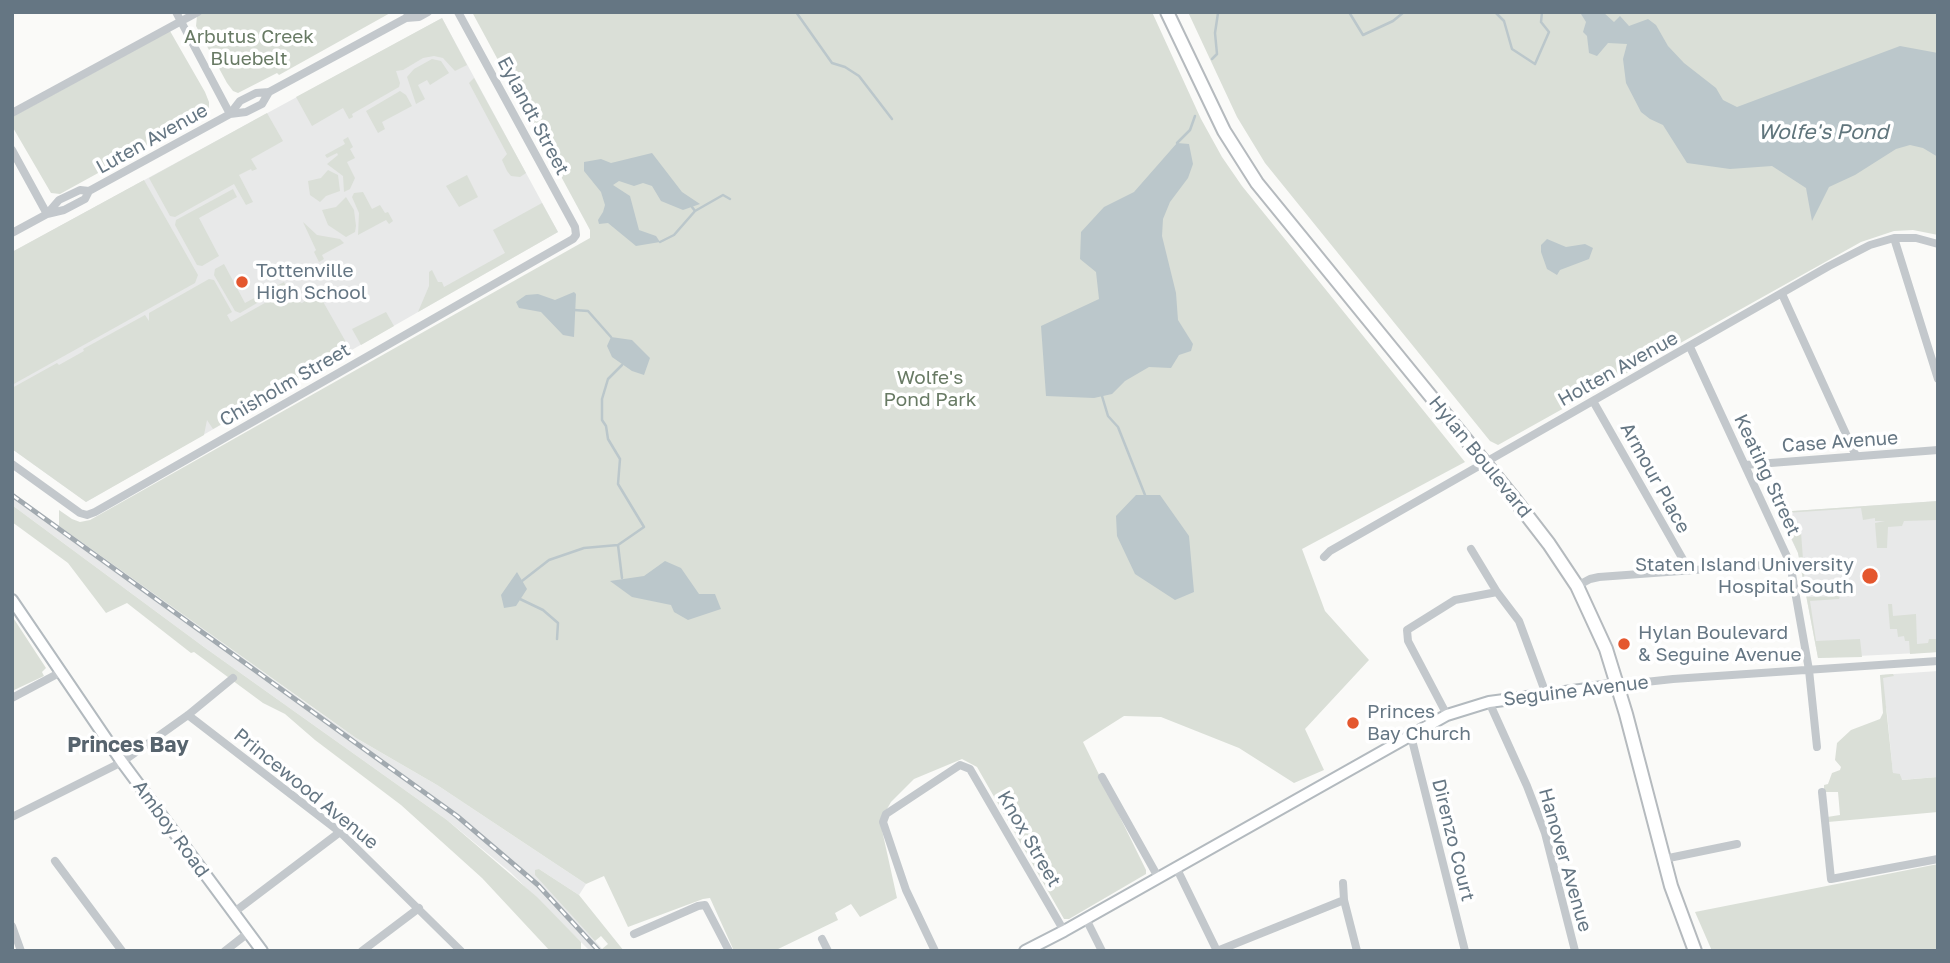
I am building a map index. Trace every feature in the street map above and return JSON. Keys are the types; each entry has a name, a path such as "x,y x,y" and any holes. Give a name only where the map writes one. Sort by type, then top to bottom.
{"main road":[{"name":"Hylan Boulevard","path":"1167,12 1224,131 1257,183 1544,537 1577,586 1599,632 1618,685 1664,859 1695,951"}],"street":[{"path":"176,12 230,114"},
{"path":"12,113 198,12"},
{"name":"Luten Avenue","path":"12,233 47,214 59,200 80,190 89,191 230,114 240,101 256,93 270,93 408,15 419,17 428,12"},
{"name":"Eylandt Street","path":"458,12 573,224 576,235"},
{"path":"12,150 47,214"},
{"name":"Chisholm Street","path":"12,464 80,513 87,515 95,512 569,242 576,235"},
{"path":"1894,238 1938,379"},
{"name":"Holten Avenue","path":"1324,557 1330,551 1870,245 1894,238 1916,238 1938,244"},
{"path":"1782,294 1856,456"},
{"name":"Keating Street","path":"1690,346 1790,563 1809,670 1817,747"},
{"name":"Armour Place","path":"1593,401 1689,570"},
{"name":"Case Avenue","path":"1745,465 1938,450"},
{"path":"1471,549 1497,592 1519,621 1546,694"},
{"path":"1577,586 1595,577 1790,563"},
{"path":"1447,715 1408,640 1407,630 1455,600 1497,592"},
{"name":"Amboy Road","path":"12,600 122,762 262,951"},
{"name":"Seguine Avenue","path":"1025,951 1447,715 1489,702 1618,685 1938,661"},
{"path":"12,698 61,672"},
{"path":"12,817 122,762 188,715 233,678"},
{"name":"Hanover Avenue","path":"1489,702 1545,833 1575,951"},
{"name":"Princewood Avenue","path":"188,715 340,832 461,951"},
{"name":"Direnzo Court","path":"1411,736 1465,951"},
{"name":"Knox Street","path":"935,951 906,890 883,822 886,814 956,766 964,765 970,769 1064,931"},
{"path":"1102,777 1158,877"},
{"path":"1822,792 1831,879 1938,859"},
{"path":"233,913 340,832"},
{"path":"1664,859 1737,844"},
{"path":"55,862 122,951"},
{"path":"1176,867 1217,951 1344,900"},
{"path":"1343,883 1344,900 1357,951"},
{"path":"634,934 705,905 729,951"},
{"path":"362,951 419,908"},
{"path":"1086,919 1102,951"},
{"path":"12,926 21,951"},
{"path":"225,951 248,933"},
{"path":"822,939 828,951"}],"shaded area":[{"name":"Tottenville High School","path":"442,18 558,232 86,502 12,449 12,252"},
{"path":"12,492 356,738 437,785 586,884 579,895 539,869 567,909 604,951 590,951 510,872 447,820 204,647 12,505"},
{"name":"Staten Island University Hospital South","path":"1938,501 1938,652 1818,658 1798,553 1778,512"},
{"path":"1938,671 1938,777 1901,780 1900,774 1893,774 1880,675"}],"green space":[{"name":"Arbutus Creek Bluebelt","path":"204,12 392,12 279,75 277,73 238,93 227,83 196,26 197,16"},
{"name":"Wolfe's Pond Park","path":"472,12 1152,12 1201,119 1242,186 1465,462 1302,549 1325,611 1369,660 1305,729 1324,770 1294,783 1239,748 1161,717 1124,716 1083,742 1146,874 1069,919 1064,919 977,767 962,759 914,779 891,802 880,821 897,898 860,917 851,904 835,913 838,920 774,951 734,951 710,898 628,927 604,876 586,884 437,785 356,738 59,526 59,510 80,522 90,520 590,238 590,230"},
{"path":"1188,12 1938,12 1938,235 1913,230 1894,231 1861,242 1498,445 1490,441 1265,163 1237,117"},
{"path":"442,18 467,65 455,71 443,58 423,58 403,70 396,71 399,87 352,114 353,117 349,119 343,108 312,126 296,97"},
{"name":"Arbutus Creek Bluebelt","path":"170,31 205,92 209,112 60,194 51,193 12,126 12,117"},
{"path":"432,59 441,61 449,73 430,85 427,80 418,85 425,99 416,104 407,77 414,69"},
{"path":"474,78 526,173 520,177 511,176 507,171 502,160 507,154 469,83"},
{"path":"400,91 406,95 412,106 382,122 385,129 378,133 366,111"},
{"path":"267,113 283,141 251,159 257,169 239,175 253,202 246,205 234,184 175,217 170,216 149,178"},
{"path":"348,137 355,158 347,162 355,178 350,189 344,192 343,176 327,164 337,153 327,158 325,155 345,144 343,140"},
{"path":"328,170 338,175 340,191 326,196 320,202 310,195 308,181 321,178"},
{"path":"467,175 478,197 459,207 446,186"},
{"path":"144,180 198,275 195,283 12,385 12,252"},
{"path":"233,189 237,197 199,218 219,256 202,266 197,265 175,225 176,220"},
{"path":"363,192 372,209 380,205 393,221 389,224 386,220 358,235 359,213 352,197 354,193"},
{"path":"346,197 354,210 356,226 355,232 346,237 328,225 322,210 336,207"},
{"path":"542,203 558,232 418,312 429,286 429,272 432,270 444,287 505,253 493,230"},
{"path":"303,222 317,235 340,239 344,243 322,255 324,259 319,262"},
{"path":"224,264 245,303 284,282 286,286 240,313 235,311 214,275 215,269"},
{"path":"209,279 214,280 232,312 227,315 231,322 288,290 294,300 302,303 313,296 321,298 351,351 213,429 207,420 204,435 86,502 12,449 12,388 57,363 59,365 145,315 149,321 149,313"},
{"path":"386,312 394,326 361,345 352,329"},
{"path":"1938,501 1938,520 1904,521 1902,526 1888,527 1887,548 1877,548 1875,523 1885,521 1875,521 1875,518 1863,520 1861,508 1785,513 1783,522 1778,512"},
{"path":"12,505 204,647 447,820 537,897 581,942 581,951 550,951 482,878 401,805 285,714 263,703 194,652 191,653 127,603 106,613 68,563 12,522"},
{"path":"1788,531 1801,532 1808,597 1840,596 1839,599 1810,601 1816,641 1860,639 1862,657 1818,658 1798,553"},
{"path":"1888,604 1892,604 1893,616 1916,614 1917,644 1938,639 1938,652 1910,654 1909,641 1905,641 1904,636 1898,637 1897,629 1890,629"},
{"path":"12,616 46,668 42,672 44,676 12,691"},
{"path":"1880,675 1894,676 1883,678 1893,773 1900,774 1902,780 1938,777 1938,812 1828,822 1827,817 1840,815 1838,792 1824,792 1824,785 1828,784 1832,773 1841,767 1835,760 1837,743 1851,730 1880,719 1883,713"},
{"path":"1938,864 1938,951 1712,951 1695,912"},
{"path":"539,869 579,895 624,951 604,951 602,949 608,944 601,936 595,941 535,875 535,870"}],"water":[{"name":"Wolfe's Pond","path":"1573,12 1603,12 1614,22 1620,16 1629,26 1648,19 1656,25 1668,46 1684,63 1716,88 1723,100 1737,107 1900,46 1938,53 1938,157 1923,148 1910,145 1896,149 1855,175 1829,187 1812,221 1806,188 1772,166 1730,169 1687,163 1663,125 1641,112 1626,83 1623,59 1627,44 1608,43 1597,56 1589,53 1587,36 1583,32 1586,22 1581,14"},
{"path":"1177,143 1189,144 1193,164 1188,178 1170,202 1163,219 1162,236 1176,293 1178,320 1193,344 1191,351 1179,355 1171,368 1149,367 1125,381 1112,394 1094,398 1046,396 1041,326 1099,299 1096,272 1080,259 1081,232 1104,207 1134,192"},
{"path":"652,153 682,192 700,204 683,210 661,201 652,186 643,183 634,186 619,181 613,185 630,196 639,230 656,236 660,242 636,246 608,223 599,224 598,220 605,205 601,192 584,171 584,162 601,159 611,163"},
{"path":"1547,239 1566,247 1585,244 1593,248 1589,259 1560,270 1557,275 1547,269 1541,252 1541,245"},
{"path":"574,292 574,337 563,335 541,312 519,308 516,302 526,295 538,294 555,300"},
{"path":"611,337 632,340 650,358 644,375 632,371 612,357 607,346"},
{"path":"1136,495 1160,495 1189,536 1194,592 1175,600 1135,574 1117,536 1116,516"},
{"path":"665,561 681,568 699,594 715,594 721,609 688,620 674,612 671,605 632,597 610,581 644,576"},
{"path":"517,572 527,589 516,606 504,608 501,595"}],"waterway":[{"path":"796,12 832,63 859,76 892,119"},
{"path":"1212,59 1217,54 1215,33 1218,13 1224,12"},
{"path":"1349,12 1363,35 1393,21 1404,12"},
{"path":"1495,12 1504,21 1512,49 1535,64 1549,32 1541,22 1542,12"},
{"path":"1177,143 1190,130 1195,116"},
{"path":"695,211 723,195 730,199"},
{"path":"660,242 674,235 695,211 692,207"},
{"path":"574,310 588,311 611,337"},
{"path":"622,365 608,379 602,399 602,420 608,439 620,459 618,484 644,527 618,545 622,578"},
{"path":"1102,396 1108,416 1118,427 1145,495"},
{"path":"522,581 549,560 584,548 618,545"},
{"path":"520,599 543,610 558,623 557,639"}],"railway":[{"path":"12,495 457,816 538,885 599,951"}],"place":[{"name":"Tottenville High School","path":"242,282"},
{"name":"Staten Island University Hospital South","path":"1870,576"},
{"name":"Hylan Boulevard & Seguine Avenue","path":"1624,644"},
{"name":"Princes Bay Church","path":"1353,723"}],"district":[{"name":"Princes Bay","path":"128,745"}]}
